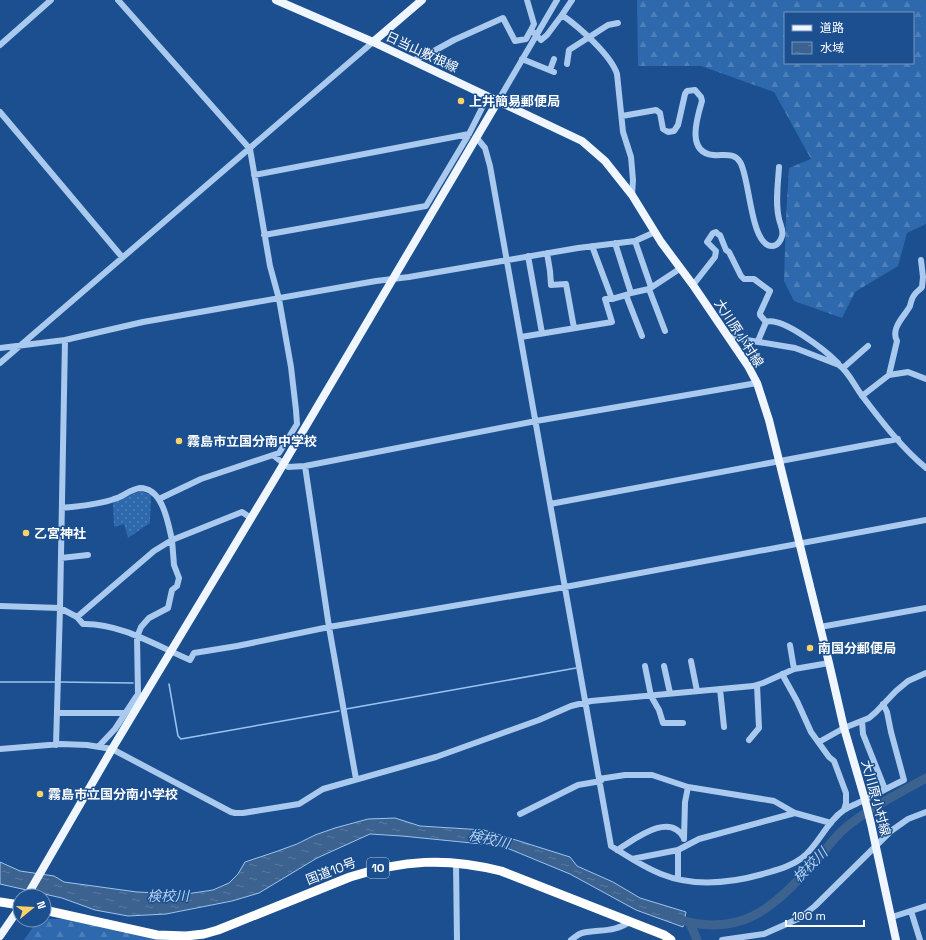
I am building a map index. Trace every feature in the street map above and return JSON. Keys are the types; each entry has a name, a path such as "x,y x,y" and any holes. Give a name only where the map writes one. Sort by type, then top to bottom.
{"highway":[{"name":"国道10号","path":"52,912 140,932 172,937 204,934 218,930 370,870 410,863 456,863 482,866 501,871 631,921 664,935 671,940"},
{"path":"0,902 12,904"}],"main road":[{"path":"276,0 373,42"},
{"name":"日当山敷根線","path":"422,0 373,42 498,101"},
{"path":"32,888 112,750 394,279 473,136 498,101"},
{"name":"大川原小村線","path":"498,101 582,141 605,161 632,195 655,232 748,366 757,383 779,462 844,728 876,843 896,940"},
{"path":"0,936 12,918"}],"street":[{"path":"0,45 51,0"},
{"path":"118,0 250,149 264,235 270,266 279,299 291,367 297,424 279,453 274,456 201,479 159,499"},
{"path":"412,61 503,18 515,41 526,38 534,24 527,0"},
{"path":"498,101 557,0"},
{"path":"531,30 541,40 547,35 572,0"},
{"path":"562,15 589,38 616,70 622,116 622,132 631,157 633,180 632,195"},
{"path":"569,62 569,50 608,25 618,23"},
{"path":"0,363 373,42"},
{"path":"522,59 552,71 554,59"},
{"path":"622,116 656,110 660,113 664,129 668,132 674,131 678,125 685,94 687,91 695,90 701,97 702,101 695,129 698,146 702,151 713,155 731,155 737,158 740,162 747,182 752,214 758,233 762,240 770,246 778,244 782,236 782,229 777,210 778,167"},
{"path":"264,235 426,206 473,136 488,96"},
{"path":"0,112 122,257"},
{"path":"254,175 473,136"},
{"path":"473,136 485,148 487,154 611,846 646,868 662,875 697,882 724,881 749,877 789,866 808,853 831,823 844,810 904,780 887,712 883,704"},
{"path":"0,348 65,340 143,322 507,259 635,241 655,232"},
{"path":"693,285 715,257 716,251 707,242 713,233 716,232 720,235 726,250 729,252 737,270 744,279 754,279 770,291 760,313 766,322"},
{"path":"635,241 665,332"},
{"path":"615,244 628,294 642,336"},
{"path":"592,246 612,299"},
{"path":"546,253 551,285 566,284 574,328"},
{"path":"528,256 542,333"},
{"path":"889,375 897,341 895,332 902,317 910,306 914,295 922,287 923,277 921,260"},
{"path":"521,337 612,322 605,299 612,299 650,288 681,268"},
{"path":"766,322 769,321 794,330 830,355 898,439 925,464"},
{"path":"758,341 766,322"},
{"path":"728,337 795,348 841,367"},
{"path":"56,745 65,340"},
{"path":"841,367 868,346"},
{"path":"862,396 889,375 908,372 926,379"},
{"path":"274,456 288,467 304,466 536,421 757,383"},
{"path":"550,504 898,439"},
{"path":"304,466 329,627 356,779"},
{"path":"62,508 113,500 135,489 141,488 147,490 159,499 168,519 172,540 174,565 179,578 177,586 172,590 168,608 149,618 141,627 137,637 138,694 115,729 99,746"},
{"path":"77,617 154,551 172,540 242,512 251,518"},
{"path":"0,606 60,608 77,617 83,624 97,624 113,627 190,660 194,653 237,646 329,627 565,587 926,520"},
{"path":"61,558 88,555"},
{"path":"820,627 926,608"},
{"path":"790,645 794,669"},
{"path":"692,661 697,691"},
{"path":"0,748 56,745 99,746 112,750 235,813 299,804 323,789 436,757 540,720 571,706 586,702 758,685 794,669 829,663"},
{"path":"645,666 651,696 659,710 663,723 683,723"},
{"path":"664,666 670,693"},
{"path":"820,742 844,728 862,721 876,712 908,681 926,673"},
{"path":"782,674 798,701 811,732 820,742 829,757 834,761 846,793 844,810"},
{"path":"749,740 759,728 758,685"},
{"path":"720,689 724,728"},
{"path":"57,713 124,714"},
{"path":"862,721 863,734 885,789"},
{"path":"520,814 578,785 625,775 652,775 688,787 774,801 795,813 831,823"},
{"path":"678,879 680,849 684,838 685,802 688,787"},
{"path":"722,940 764,934 800,918 815,906 876,843 908,819 926,812"},
{"path":"632,859 680,849 699,839 795,813"},
{"path":"617,850 647,832 664,828 674,828 684,838"},
{"path":"456,863 457,940"},
{"path":"892,917 926,906"},
{"path":"911,911 920,940"},
{"path":"571,940 580,934 623,927 631,921"}],"green space":[{"path":"637,0 926,0 926,224 907,233 898,266 855,292 842,318 794,301 784,281 789,168 811,159 774,92 701,66 638,66"},
{"path":"141,491 151,495 150,523 128,538 124,524 114,527 113,502"},
{"path":"52,919 66,919 150,934 171,940 24,940 32,928 52,928"}],"water":[{"path":"395,818 420,826 484,830 570,857 577,866 613,882 640,898 686,912 683,927 636,910 570,874 502,846 402,836 370,834 317,858 259,893 232,901 166,914 128,916 95,910 52,896 52,888 18,888 0,884 0,862 20,871 54,876 64,882 137,892 186,894 213,890 229,883 238,874 245,862 297,844 315,835 335,828 368,819"}],"waterway":[{"path":"346,709 576,668"},
{"path":"0,682 55,682"},
{"path":"59,682 133,683"},
{"path":"169,684 178,736 181,739 339,711"},
{"name":"検校川","path":"674,918 698,924 718,925 737,922 754,916 770,906 800,879 832,841 852,822 883,802 926,778"},
{"path":"690,923 697,940"}],"place":[{"name":"上井簡易郵便局","path":"461,101"},
{"name":"霧島市立国分南中学校","path":"179,441"},
{"name":"乙宮神社","path":"26,533"},
{"name":"南国分郵便局","path":"810,648"},
{"name":"霧島市立国分南小学校","path":"40,794"}]}
